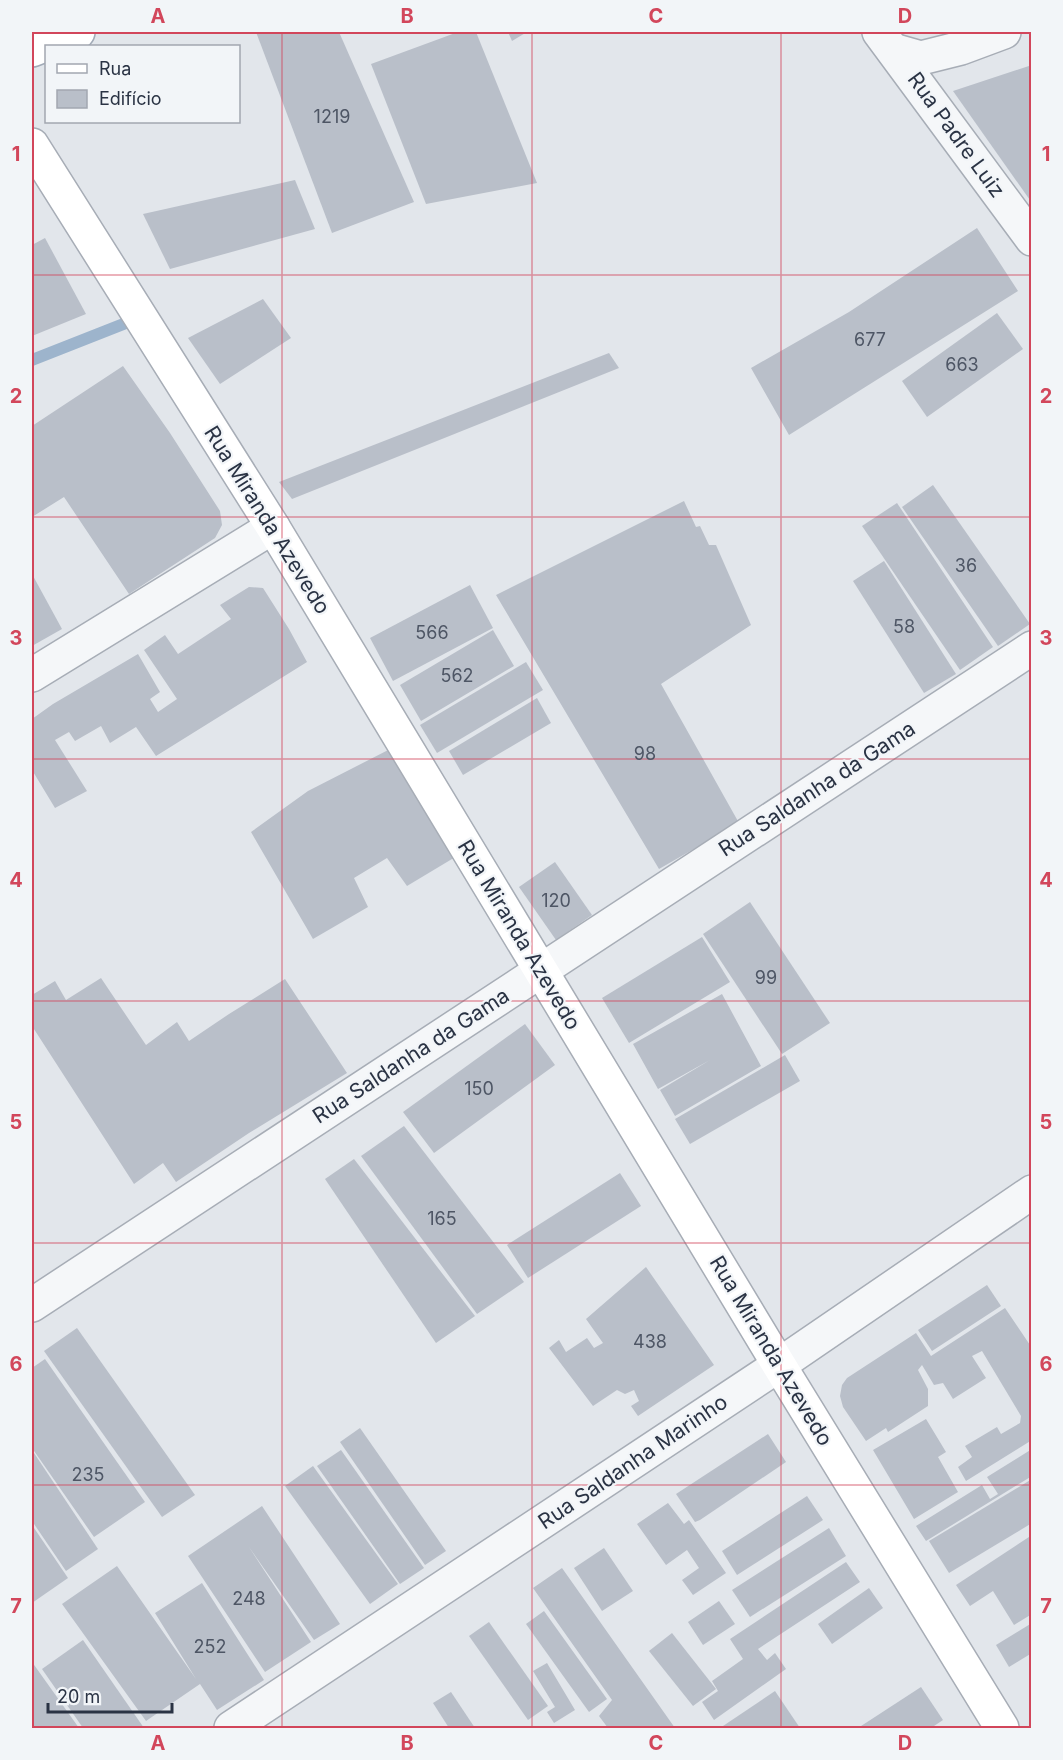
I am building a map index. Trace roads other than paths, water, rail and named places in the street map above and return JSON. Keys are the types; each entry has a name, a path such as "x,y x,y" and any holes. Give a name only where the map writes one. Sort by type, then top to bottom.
{"street":[{"path":"32,50 78,32"},
{"path":"886,41 921,58 961,48 1004,32"},
{"name":"Rua Padre Luiz","path":"886,41 1032,239"},
{"name":"Rua Miranda Azevedo","path":"32,145 273,527 779,1365 1002,1728"},
{"path":"32,675 273,527"},
{"name":"Rua Saldanha da Gama","path":"32,1305 1032,648"},
{"name":"Rua Saldanha Marinho","path":"231,1728 779,1365 1032,1192"}],"waterway":[{"path":"32,360 126,323"}]}
